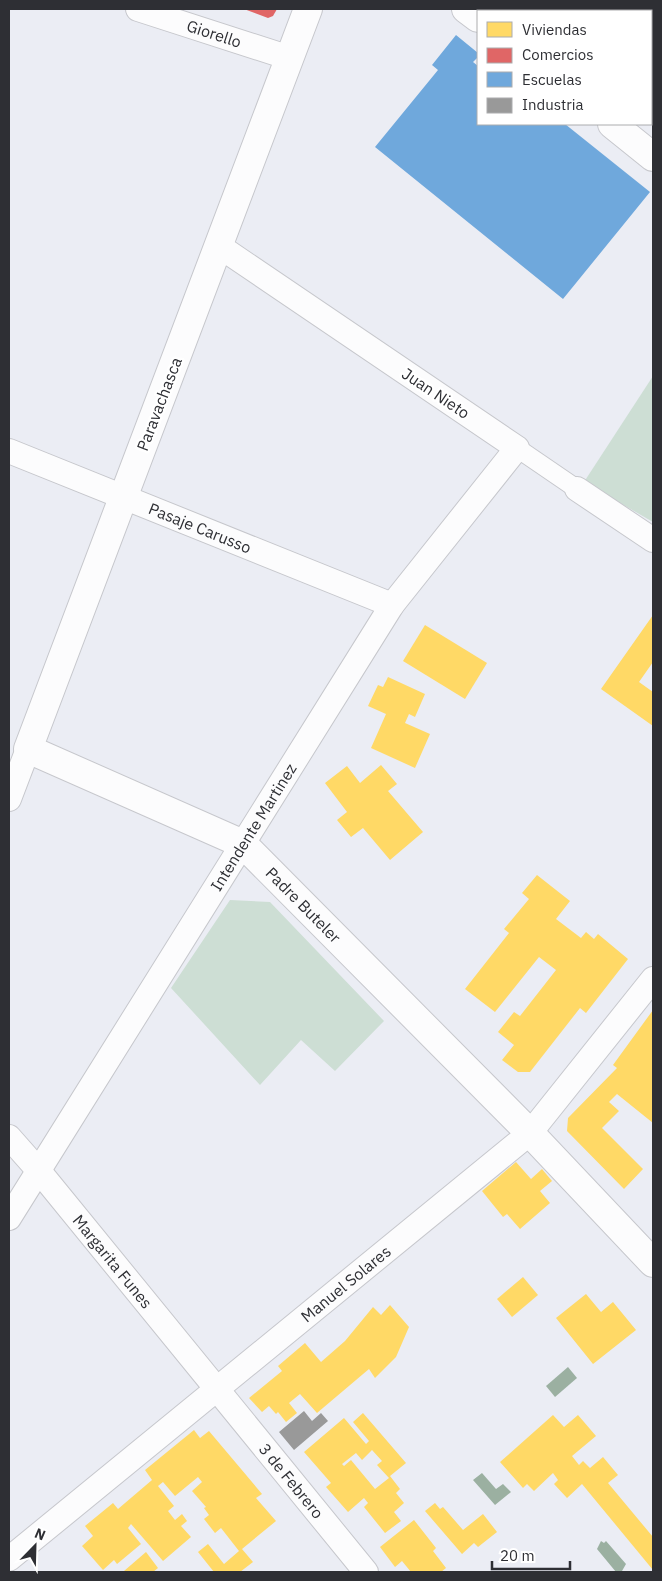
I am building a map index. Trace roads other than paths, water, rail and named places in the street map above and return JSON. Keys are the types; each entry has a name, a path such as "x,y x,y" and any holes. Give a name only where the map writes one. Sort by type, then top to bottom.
{"street":[{"name":"Giorello","path":"138,9 290,58"},
{"name":"Paravachasca","path":"9,799 308,9"},
{"path":"466,9 477,17"},
{"path":"613,125 653,157"},
{"name":"Juan Nieto","path":"219,246 653,540"},
{"name":"Intendente Martinez","path":"9,1218 392,605 517,448"},
{"name":"Pasaje Carusso","path":"9,451 392,605"},
{"name":"Padre Buteler","path":"28,749 243,844 530,1133 653,1263"},
{"name":"Manuel Solares","path":"9,1559 530,1133 653,979"},
{"name":"Margarita Funes","path":"9,1137 39,1171 216,1388"},
{"name":"3 de Febrero","path":"216,1388 366,1572"}]}
